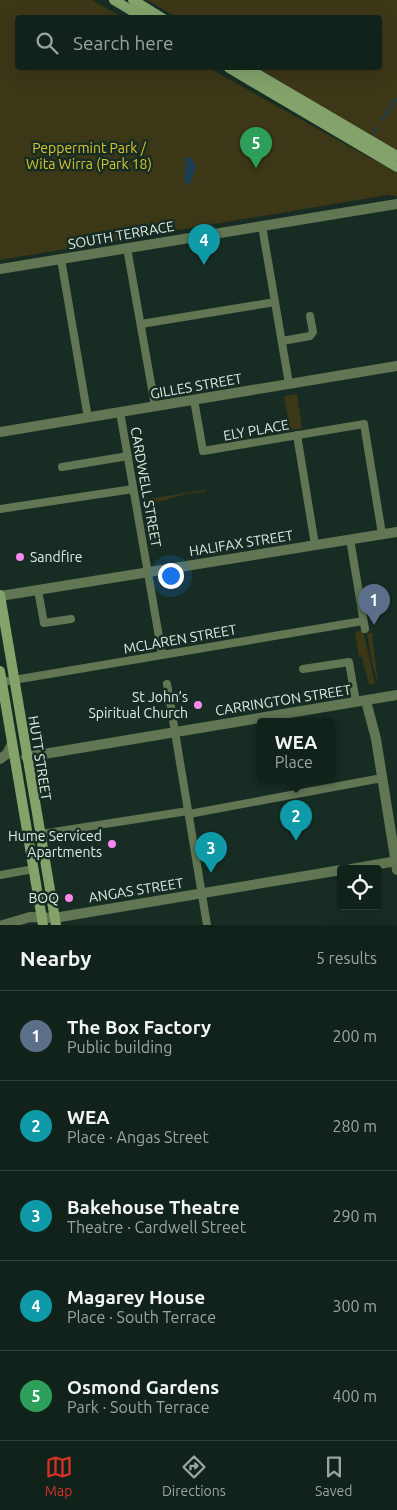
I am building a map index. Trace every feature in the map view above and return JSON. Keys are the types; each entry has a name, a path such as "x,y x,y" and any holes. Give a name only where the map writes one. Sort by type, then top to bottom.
{"main road":[{"path":"114,0 139,15"},
{"path":"133,0 157,15"},
{"path":"233,70 349,133 397,156"},
{"path":"250,70 349,133 397,167"},
{"name":"HUTT STREET","path":"0,596 55,921"},
{"name":"HUTT STREET","path":"1,676 42,923"}],"street":[{"name":"SOUTH TERRACE","path":"0,269 396,204"},
{"path":"262,226 289,384"},
{"path":"127,248 155,406"},
{"path":"61,259 88,418"},
{"path":"141,324 275,302"},
{"path":"282,341 310,336 313,332 310,316"},
{"name":"GILLES STREET","path":"0,432 397,366"},
{"name":"ELY PLACE","path":"194,400 203,451 364,424 382,534"},
{"name":"CARDWELL STREET","path":"120,412 162,654"},
{"path":"297,435 315,545"},
{"path":"62,467 128,456"},
{"path":"0,509 133,489"},
{"name":"HALIFAX STREET","path":"0,596 397,532"},
{"name":"MCLAREN STREET","path":"1,676 14,680 162,654 364,625 350,539"},
{"path":"38,590 44,623 71,619"},
{"path":"303,669 349,662 365,701 376,739 397,863 382,865"},
{"path":"167,684 207,925"},
{"name":"CARRINGTON STREET","path":"261,718 397,695"},
{"name":"CARRINGTON STREET","path":"26,757 257,719"},
{"path":"0,759 7,754 12,744"},
{"path":"0,764 9,766 17,772"},
{"path":"28,836 189,813 382,778"},
{"path":"0,875 34,869"},
{"name":"ANGAS STREET","path":"3,925 30,918 42,923 55,921 202,893 337,871"}],"green space":[{"name":"Peppermint Park / Wita Wirra (Park 18)","path":"0,0 92,0 118,15 15,15 15,70 213,70 397,173 397,196 388,195 0,260"},
{"path":"147,0 397,0 397,152 261,70 382,70 382,15 173,15"},
{"path":"297,394 302,428 290,430 284,396"},
{"path":"205,490 206,492 187,494 161,501 143,502 142,500"},
{"path":"363,630 375,684 369,685 362,657 359,657 355,632"},
{"path":"367,633 372,633 378,683 372,663"}],"water":[{"path":"190,156 196,166 190,186 184,180 186,163 184,160"}],"waterway":[{"path":"382,120 397,99"},
{"path":"373,134 377,127"}],"place":[{"name":"Osmond Gardens","path":"256,168"},
{"name":"Magarey House","path":"204,265"},
{"name":"Sandfire","path":"20,557"},
{"name":"The Box Factory","path":"374,625"},
{"name":"St John’s Spiritual Church","path":"198,705"},
{"name":"WEA","path":"296,841"},
{"name":"Hume Serviced Apartments","path":"112,844"},
{"name":"Bakehouse Theatre","path":"211,873"},
{"name":"BOQ","path":"69,898"}]}
